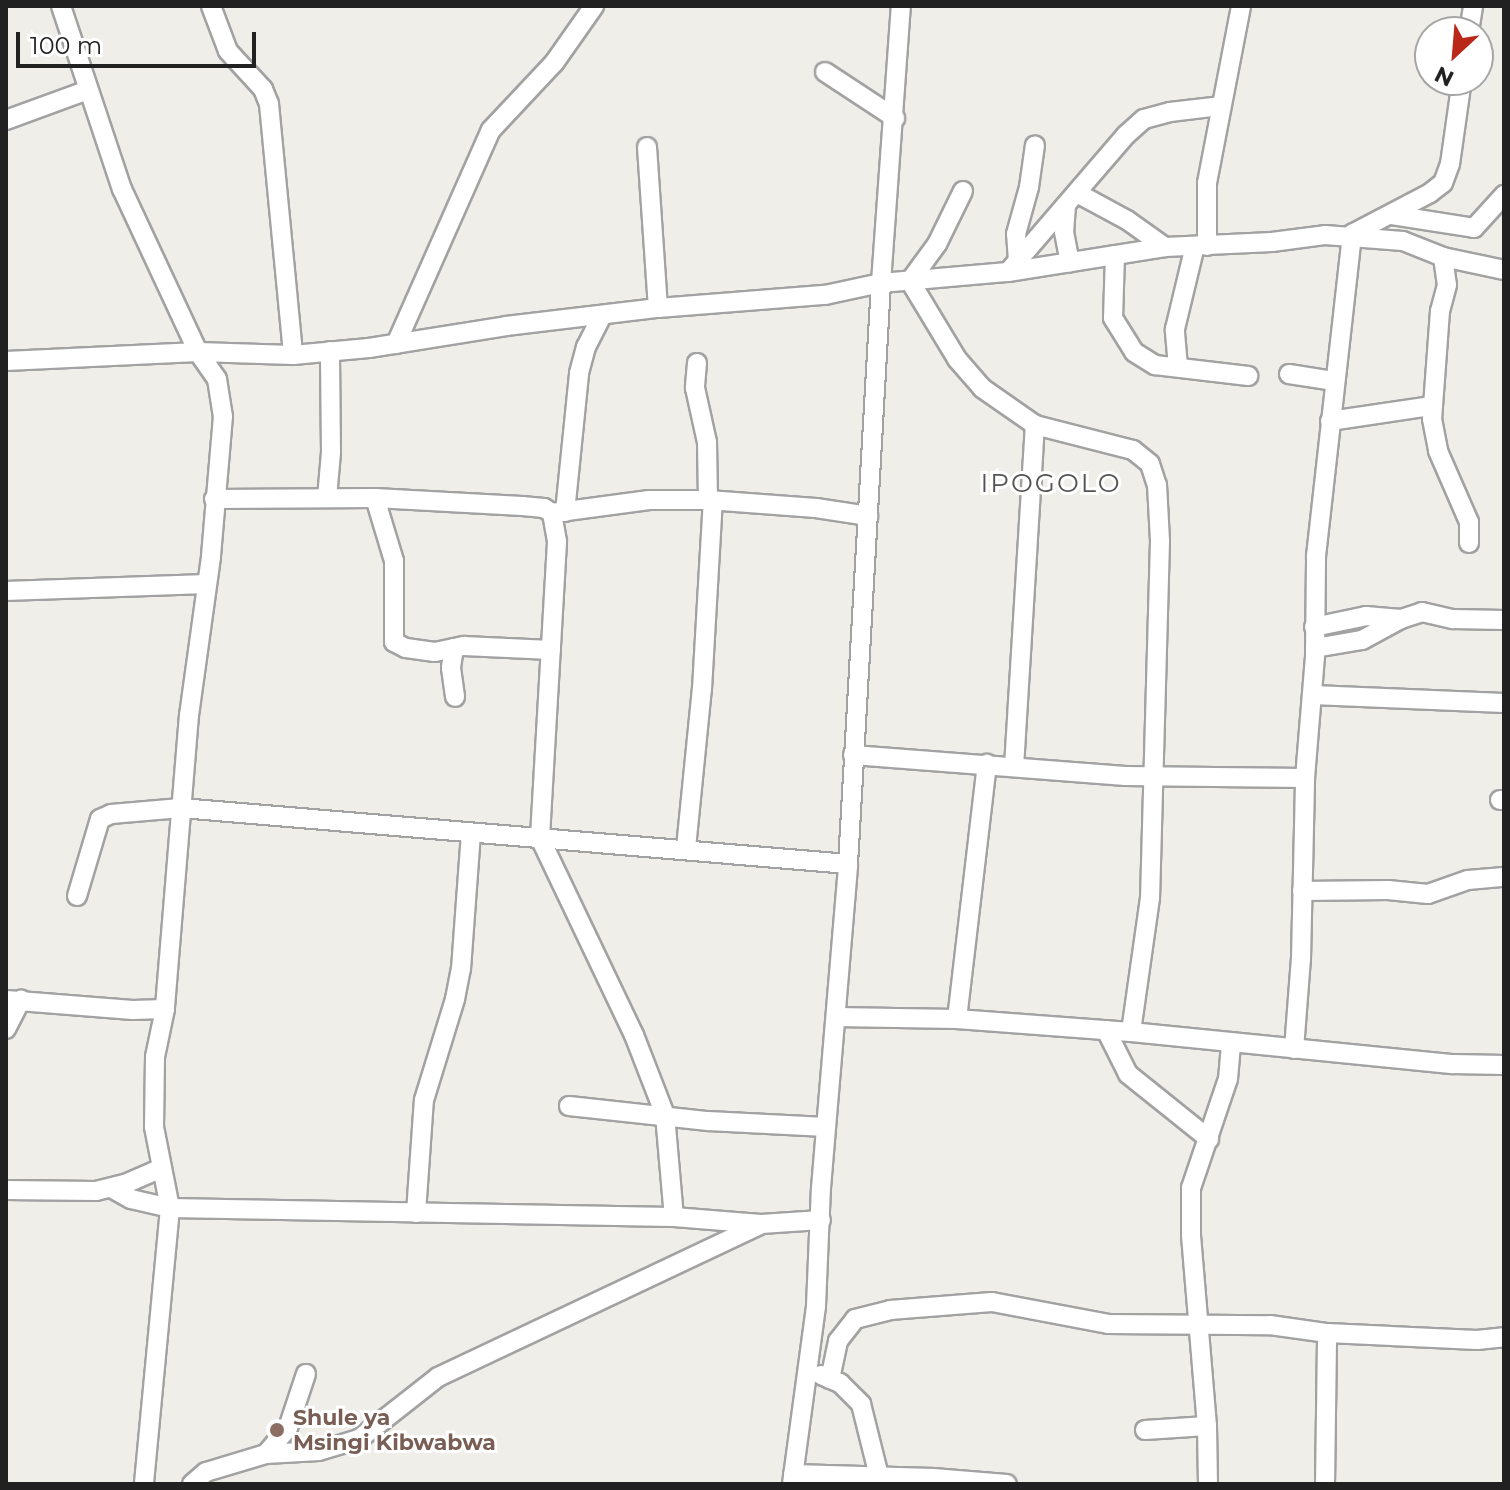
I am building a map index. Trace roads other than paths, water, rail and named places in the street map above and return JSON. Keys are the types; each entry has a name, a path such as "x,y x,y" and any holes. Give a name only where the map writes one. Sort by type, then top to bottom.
{"street":[{"path":"61,6 135,219 198,352 217,379 222,410 181,808 165,1009 155,1057 154,1127 170,1208 144,1484"},
{"path":"211,6 228,51 263,89 269,104 293,355"},
{"path":"396,344 491,130 554,63 594,6"},
{"path":"901,6 881,283 848,864 826,1127 816,1306 792,1479 879,1476 1007,1484"},
{"path":"1178,367 1175,329 1201,246 1207,183 1241,6"},
{"path":"825,72 895,118"},
{"path":"6,120 88,90"},
{"path":"1352,234 1430,193 1448,174 1460,96"},
{"path":"1013,267 1144,119 1170,112 1220,106"},
{"path":"1013,267 1016,234 1029,187 1035,145"},
{"path":"647,147 658,308"},
{"path":"910,281 937,244 963,191"},
{"path":"1392,215 1474,228 1504,195"},
{"path":"1071,199 1127,220 1165,247"},
{"path":"1070,262 1064,232 1071,199"},
{"path":"1294,1049 1305,778 1313,695 1316,556 1352,234"},
{"path":"6,361 198,352 293,355 658,308 825,295 881,283 1070,262 1165,247 1352,234 1403,241 1443,257 1504,270"},
{"path":"1115,255 1111,301 1117,329 1146,362 1248,376"},
{"path":"1443,257 1447,285 1440,311 1432,406 1436,443 1469,522 1469,543"},
{"path":"910,281 957,359 982,388 1035,425 1120,445 1143,456 1150,464 1157,485 1160,541 1150,898 1131,1032"},
{"path":"602,315 586,347 579,373 558,512 540,838 634,1035 665,1115 674,1217"},
{"path":"327,498 331,452 330,351"},
{"path":"686,848 703,674 710,500 706,428 694,379 697,363"},
{"path":"1289,374 1334,381"},
{"path":"1330,421 1432,406"},
{"path":"1014,767 1035,425"},
{"path":"214,499 375,498 522,506 558,512 649,500 710,500 868,516"},
{"path":"375,498 394,561 393,640 415,650 551,650"},
{"path":"6,591 205,584"},
{"path":"1315,648 1362,640 1402,618 1422,612 1453,619 1504,620"},
{"path":"1314,627 1366,616 1402,618"},
{"path":"454,648 451,668 455,697"},
{"path":"1313,695 1504,703"},
{"path":"853,755 1154,776 1305,778"},
{"path":"957,1019 987,764"},
{"path":"77,896 100,819 111,814 181,808 848,864"},
{"path":"416,1213 424,1100 461,969 471,833"},
{"path":"1302,891 1388,890 1428,894 1468,880 1504,877"},
{"path":"6,1029 13,1000 121,1009 165,1009"},
{"path":"836,1017 957,1019 1131,1032 1453,1064 1504,1065"},
{"path":"1106,1030 1128,1074 1209,1139"},
{"path":"1208,1484 1191,1188 1228,1079 1231,1043"},
{"path":"569,1106 826,1127"},
{"path":"6,1190 111,1188 162,1168"},
{"path":"111,1188 131,1199 170,1208 674,1217 761,1224 821,1220"},
{"path":"192,1484 206,1472 266,1454 319,1451 359,1439 378,1428 402,1403 438,1377 761,1224"},
{"path":"830,1379 838,1341 855,1319 871,1313 992,1302 1088,1322 1270,1325 1327,1333 1477,1340 1504,1337"},
{"path":"1325,1484 1327,1333"},
{"path":"807,1372 830,1379 852,1393 861,1404 879,1476"},
{"path":"266,1454 288,1428 306,1374"},
{"path":"1145,1430 1207,1426"}],"place":[{"name":"Shule ya Msingi Kibwabwa","path":"277,1430"}],"district":[{"name":"IPOGOLO","path":"1051,484"}]}
